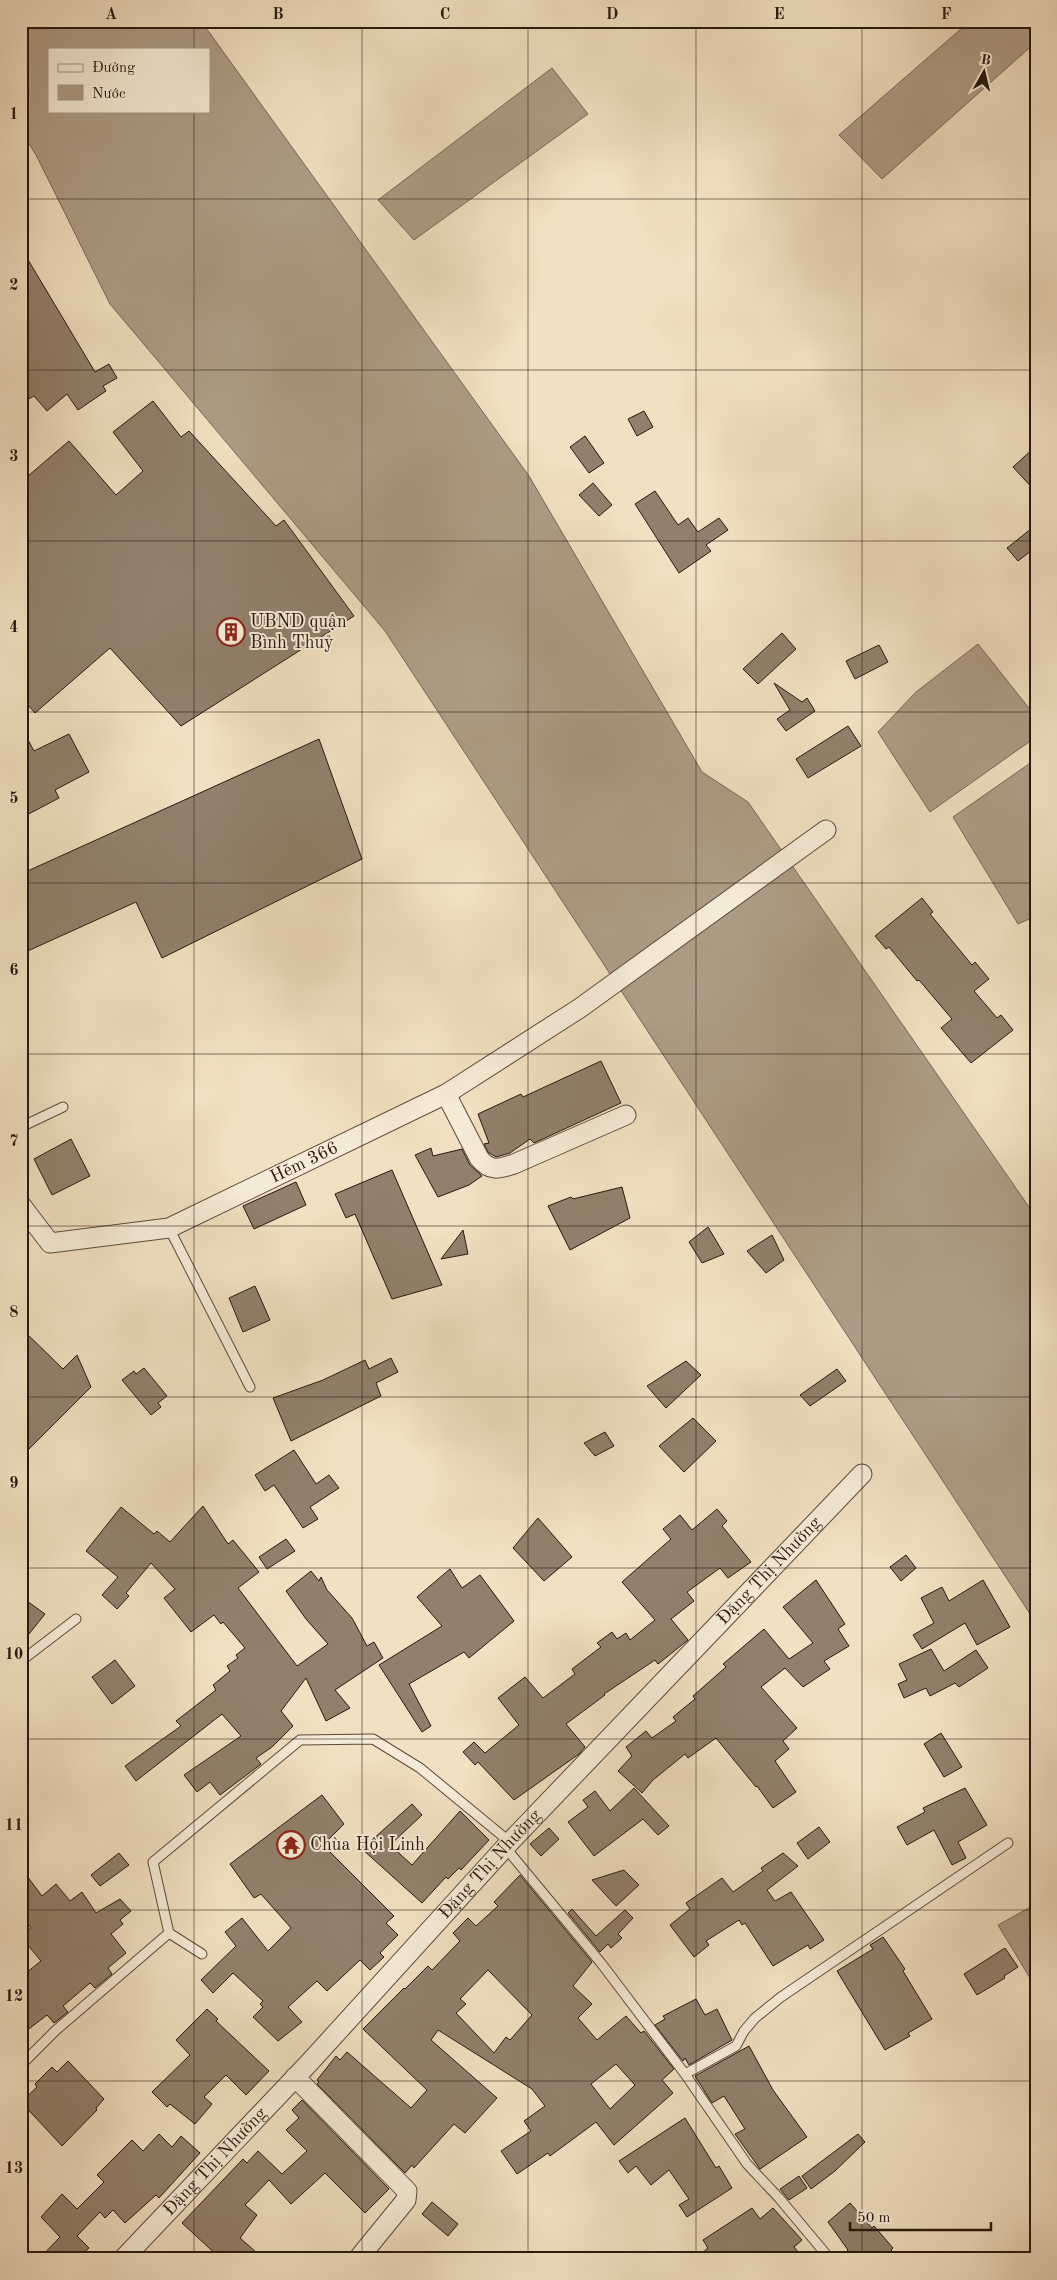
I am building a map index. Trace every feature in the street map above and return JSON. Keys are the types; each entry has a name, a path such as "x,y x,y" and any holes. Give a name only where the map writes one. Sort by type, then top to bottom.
{"street":[{"name":"Hẽm 366","path":"21,1205 50,1243 169,1228 446,1094 580,1008 826,830"},
{"path":"446,1094 479,1158 485,1165 497,1169 514,1164 626,1115"},
{"name":"Đặng Thị Nhường","path":"123,2259 295,2077 507,1845 862,1474"},
{"path":"295,2077 407,2191 406,2200 358,2259"}],"lane":[{"path":"21,1127 63,1107"},
{"path":"169,1228 250,1387"},
{"path":"21,1661 76,1619"},
{"path":"202,1954 170,1933 152,1862 300,1740 373,1739 420,1768 507,1845 685,2074 747,2164 779,2198 830,2259"},
{"path":"685,2074 736,2046 744,2031 755,2018 781,1997 1008,1843"},
{"path":"21,2065 55,2031 170,1933"}],"water":[{"path":"21,21 201,21 529,476 702,772 748,802 1036,1217 1036,1623 385,631 110,304 36,155 21,131"},
{"path":"970,21 1036,21 1036,42 882,179 839,135"},
{"path":"552,68 588,114 414,240 378,200"},
{"path":"978,644 1036,717 1036,737 930,812 878,732 916,692"},
{"path":"1036,759 1036,916 1018,924 953,817"},
{"path":"1036,1904 1036,1988 998,1925"}],"building":[{"path":"21,248 95,372 109,364 117,378 103,386 106,391 78,410 67,394 47,411 34,396 21,403"},
{"path":"153,401 181,437 189,431 276,526 284,520 354,616 181,726 110,648 35,713 21,697 21,482 69,441 116,495 143,471 113,432"},
{"path":"644,411 653,427 637,436 628,419"},
{"path":"585,436 604,463 589,473 570,447"},
{"path":"1036,446 1036,492 1013,467"},
{"path":"593,483 612,505 599,516 579,495"},
{"path":"655,491 678,525 688,518 698,532 719,518 728,530 706,545 711,551 679,573 635,504"},
{"path":"1036,525 1036,547 1018,561 1007,548"},
{"path":"782,633 796,649 758,684 743,669"},
{"path":"879,645 888,662 855,679 846,661"},
{"path":"774,683 802,702 807,698 815,711 786,731 777,719 790,710"},
{"path":"848,726 861,746 808,778 796,759"},
{"path":"21,727 34,751 69,734 89,772 55,790 59,798 21,818"},
{"path":"319,739 362,859 162,958 136,902 21,954 21,874"},
{"path":"922,898 933,912 930,914 972,965 975,962 989,979 974,991 997,1018 1001,1015 1013,1030 971,1063 941,1028 952,1019 889,947 886,949 875,936"},
{"path":"601,1061 621,1103 534,1143 530,1139 510,1153 496,1157 488,1152 484,1144 489,1143 478,1114 521,1094 523,1097"},
{"path":"71,1139 90,1176 52,1195 34,1159"},
{"path":"431,1148 433,1156 462,1149 470,1165 482,1176 469,1185 438,1197 415,1155"},
{"path":"392,1170 442,1285 392,1299 355,1214 346,1218 335,1194"},
{"path":"296,1182 306,1205 254,1229 243,1206"},
{"path":"622,1187 630,1218 570,1250 548,1206 571,1197 573,1199"},
{"path":"708,1227 724,1254 702,1263 689,1242"},
{"path":"463,1230 468,1254 441,1259"},
{"path":"772,1235 784,1260 766,1273 747,1251"},
{"path":"255,1286 270,1320 243,1332 229,1298"},
{"path":"21,1328 63,1369 77,1355 91,1387 21,1457"},
{"path":"391,1358 398,1372 376,1383 381,1396 291,1441 273,1398 323,1380 365,1360 369,1369"},
{"path":"686,1361 701,1375 666,1408 647,1386"},
{"path":"144,1368 167,1396 158,1403 161,1407 151,1415 122,1380 134,1371 136,1374"},
{"path":"837,1369 846,1381 810,1406 800,1395"},
{"path":"693,1418 716,1441 684,1472 659,1446"},
{"path":"605,1432 614,1446 595,1456 584,1443"},
{"path":"294,1450 316,1484 329,1475 339,1488 310,1507 318,1519 303,1528 274,1485 265,1491 255,1475"},
{"path":"203,1506 228,1544 233,1540 259,1572 238,1588 297,1666 328,1644 306,1619 286,1591 311,1571 319,1581 321,1577 327,1590 352,1618 367,1646 374,1642 383,1658 335,1690 350,1708 326,1721 306,1678 281,1711 293,1726 272,1747 256,1758 261,1764 220,1795 210,1782 197,1792 184,1775 241,1736 222,1714 136,1781 125,1766 181,1726 176,1721 216,1690 213,1685 230,1671 227,1666 238,1658 236,1655 245,1648 223,1622 221,1624 214,1615 191,1632 164,1598 175,1589 151,1563 126,1593 129,1596 117,1609 102,1595 118,1577 86,1551 121,1507 154,1534 157,1531 170,1542"},
{"path":"717,1509 727,1521 722,1526 751,1562 728,1578 720,1568 687,1592 694,1601 671,1619 688,1640 658,1664 655,1660 604,1694 566,1724 585,1747 579,1754 514,1800 478,1762 475,1765 463,1752 474,1742 485,1753 519,1725 498,1698 525,1677 543,1698 575,1674 572,1669 601,1647 597,1643 612,1632 617,1639 626,1633 630,1640 655,1620 622,1582 671,1539 663,1529 680,1515 692,1530"},
{"path":"538,1518 572,1557 544,1581 513,1548"},
{"path":"286,1539 295,1551 267,1569 259,1557"},
{"path":"906,1555 916,1568 901,1581 890,1567"},
{"path":"450,1569 462,1588 480,1575 514,1621 469,1658 464,1652 409,1684 431,1726 422,1732 379,1665 442,1626 417,1597"},
{"path":"816,1580 845,1624 838,1629 849,1646 824,1661 830,1669 803,1687 785,1668 761,1687 797,1728 783,1741 789,1749 775,1761 796,1792 773,1808 716,1738 688,1758 685,1754 653,1780 642,1793 618,1771 632,1756 626,1747 646,1731 652,1738 676,1721 673,1717 695,1699 693,1696 726,1667 723,1664 764,1629 789,1659 813,1643 783,1607"},
{"path":"983,1580 1010,1627 977,1645 965,1623 922,1649 913,1635 934,1623 921,1598 942,1587 949,1601"},
{"path":"27,1601 45,1614 21,1644 21,1609"},
{"path":"931,1649 944,1671 976,1650 988,1668 959,1687 955,1683 930,1696 926,1688 904,1698 898,1684 907,1680 899,1664"},
{"path":"115,1660 135,1686 112,1704 92,1677"},
{"path":"941,1733 962,1767 944,1777 924,1744"},
{"path":"634,1788 669,1826 658,1835 643,1819 594,1856 568,1822 588,1807 583,1800 595,1791 610,1811"},
{"path":"965,1788 987,1825 958,1842 966,1858 952,1865 934,1830 907,1845 897,1827 925,1812 923,1808"},
{"path":"322,1795 344,1824 323,1845 394,1916 386,1923 398,1935 380,1953 384,1957 370,1970 360,1960 327,1991 317,1981 288,2007 302,2022 278,2041 253,2017 263,2007 260,2004 263,2001 233,1973 213,1993 201,1980 236,1946 225,1932 242,1918 268,1951 291,1928 261,1894 254,1898 230,1864"},
{"path":"412,1804 422,1815 390,1845 412,1865 460,1811 489,1840 461,1870 459,1868 448,1879 446,1877 422,1903 362,1849"},
{"path":"819,1827 830,1842 808,1859 797,1843"},
{"path":"549,1828 559,1839 541,1856 530,1844"},
{"path":"119,1853 129,1865 100,1886 91,1875"},
{"path":"783,1853 798,1866 767,1890 775,1901 791,1892 824,1940 810,1949 808,1945 773,1966 745,1923 742,1925 739,1920 706,1941 709,1945 694,1957 670,1925 690,1909 686,1903 722,1878 733,1892 763,1871 761,1868"},
{"path":"21,1868 42,1896 56,1884 70,1901 82,1892 96,1913 120,1899 131,1911 120,1920 123,1924 111,1934 126,1953 108,1968 112,1974 95,1988 90,1983 63,2006 68,2012 54,2023 47,2015 21,2035 21,1977 41,1961 21,1937 31,1928 21,1914"},
{"path":"624,1870 639,1885 616,1906 592,1880"},
{"path":"520,1875 592,1962 573,1986 592,2004 578,2018 597,2040 626,2016 641,2033 644,2031 674,2069 662,2080 673,2093 614,2145 596,2122 550,2156 548,2153 517,2174 501,2151 531,2131 524,2121 545,2106 532,2089 438,2030 431,2040 497,2098 465,2133 454,2124 414,2168 412,2165 405,2173 317,2084 319,2082 317,2080 336,2056 340,2060 347,2052 411,2108 427,2090 363,2029 428,1966 432,1970 460,1941 453,1933 468,1918 476,1926 498,1906 494,1902","holes":["488,1970 532,2015 510,2040 506,2037 494,2053 456,2013 466,2004 460,1999","616,2064 635,2085 610,2109 591,2084"]},
{"path":"572,1909 596,1936 625,1910 633,1918 618,1934 622,1938 611,1948 608,1944 600,1952 568,1913"},
{"path":"883,1937 905,1969 903,1971 932,2019 908,2033 910,2036 885,2050 837,1971 873,1949 870,1945"},
{"path":"1005,1948 1018,1967 1004,1976 1005,1978 977,1995 964,1974"},
{"path":"696,1999 705,2015 717,2009 732,2040 689,2065 685,2058 683,2061 655,2025 665,2019 663,2016"},
{"path":"207,2009 218,2019 216,2021 269,2071 246,2095 226,2075 204,2097 212,2104 195,2124 170,2104 167,2107 152,2092 190,2055 176,2040"},
{"path":"749,2046 773,2090 807,2137 760,2169 735,2134 745,2129 724,2096 712,2103 695,2076"},
{"path":"68,2061 104,2099 96,2108 97,2110 62,2146 21,2102 37,2087 35,2084 52,2067 57,2072"},
{"path":"302,2100 389,2189 365,2213 325,2173 291,2204 269,2180 245,2205 257,2215 240,2238 264,2259 221,2259 182,2223 243,2159 247,2163 258,2151 282,2174 307,2151 286,2130 299,2118 292,2110"},
{"path":"685,2118 716,2168 719,2166 732,2188 687,2217 679,2205 689,2199 669,2170 651,2185 636,2166 628,2173 619,2161"},
{"path":"159,2134 172,2147 181,2136 200,2153 159,2198 156,2195 125,2223 113,2210 105,2218 100,2212 77,2236 89,2248 77,2259 39,2259 60,2237 41,2217 62,2194 77,2209 104,2182 97,2175 132,2140 143,2151"},
{"path":"858,2134 865,2142 835,2171 811,2189 802,2176"},
{"path":"799,2176 807,2188 789,2200 780,2189"},
{"path":"432,2202 458,2224 448,2236 422,2214"},
{"path":"850,2203 872,2228 874,2226 900,2259 839,2259 848,2250 828,2222"},
{"path":"752,2208 760,2219 773,2208 802,2240 794,2247 804,2259 745,2259 742,2255 738,2259 695,2259 708,2248 703,2240"}],"place":[{"name":"UBND quận Bình Thuỷ","path":"231,632"},
{"name":"Chùa Hội Linh","path":"291,1845"}]}
